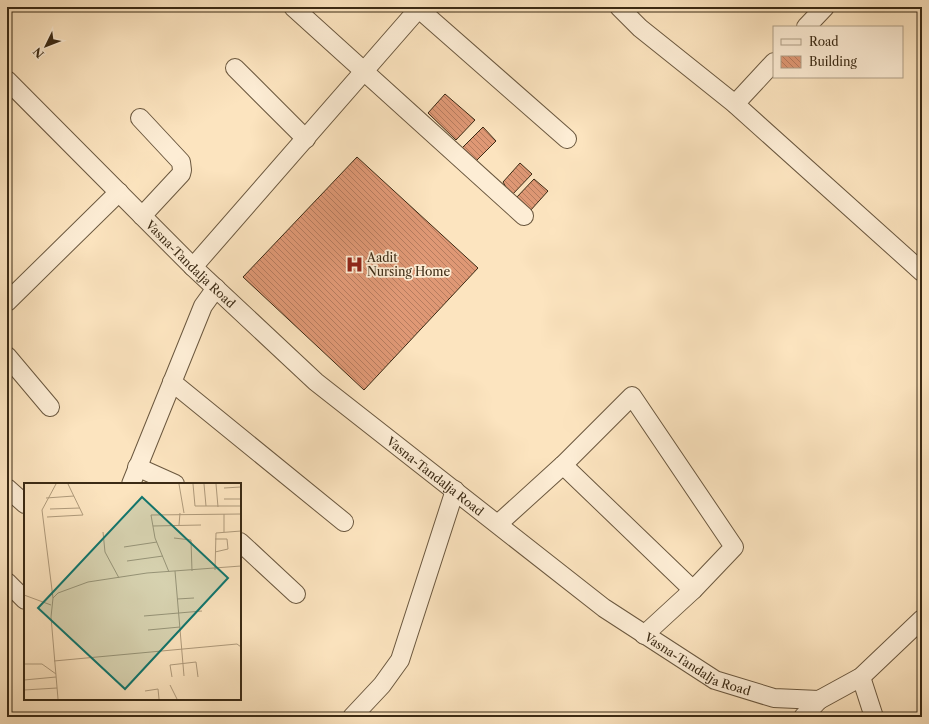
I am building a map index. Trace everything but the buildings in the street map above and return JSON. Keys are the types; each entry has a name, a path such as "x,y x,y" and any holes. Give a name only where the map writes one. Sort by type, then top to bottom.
{"street":[{"path":"293,7 364,73 524,216"},
{"path":"619,7 640,28 735,104 922,272"},
{"path":"807,26 825,7"},
{"path":"193,267 420,8 567,139"},
{"path":"735,104 773,63"},
{"path":"235,68 306,139"},
{"name":"Vasna-Tandalja Road","path":"10,90 119,192 193,267 316,382 604,608 715,680 774,698 819,700"},
{"path":"140,118 181,162 182,170 181,174 142,216"},
{"path":"7,302 119,192"},
{"path":"131,483 203,306 216,288"},
{"path":"7,356 50,407"},
{"path":"172,382 344,522"},
{"path":"498,524 563,465 632,396 734,547 693,590 644,634"},
{"path":"563,465 693,590"},
{"path":"137,467 172,483"},
{"path":"7,488 24,503"},
{"path":"352,717 382,685 400,660 455,490"},
{"path":"241,543 296,594"},
{"path":"7,582 24,599"},
{"path":"803,717 819,700 861,677 922,619"},
{"path":"861,677 874,717"}],"place":[{"name":"Aadit Nursing Home","path":"354,264"}]}
